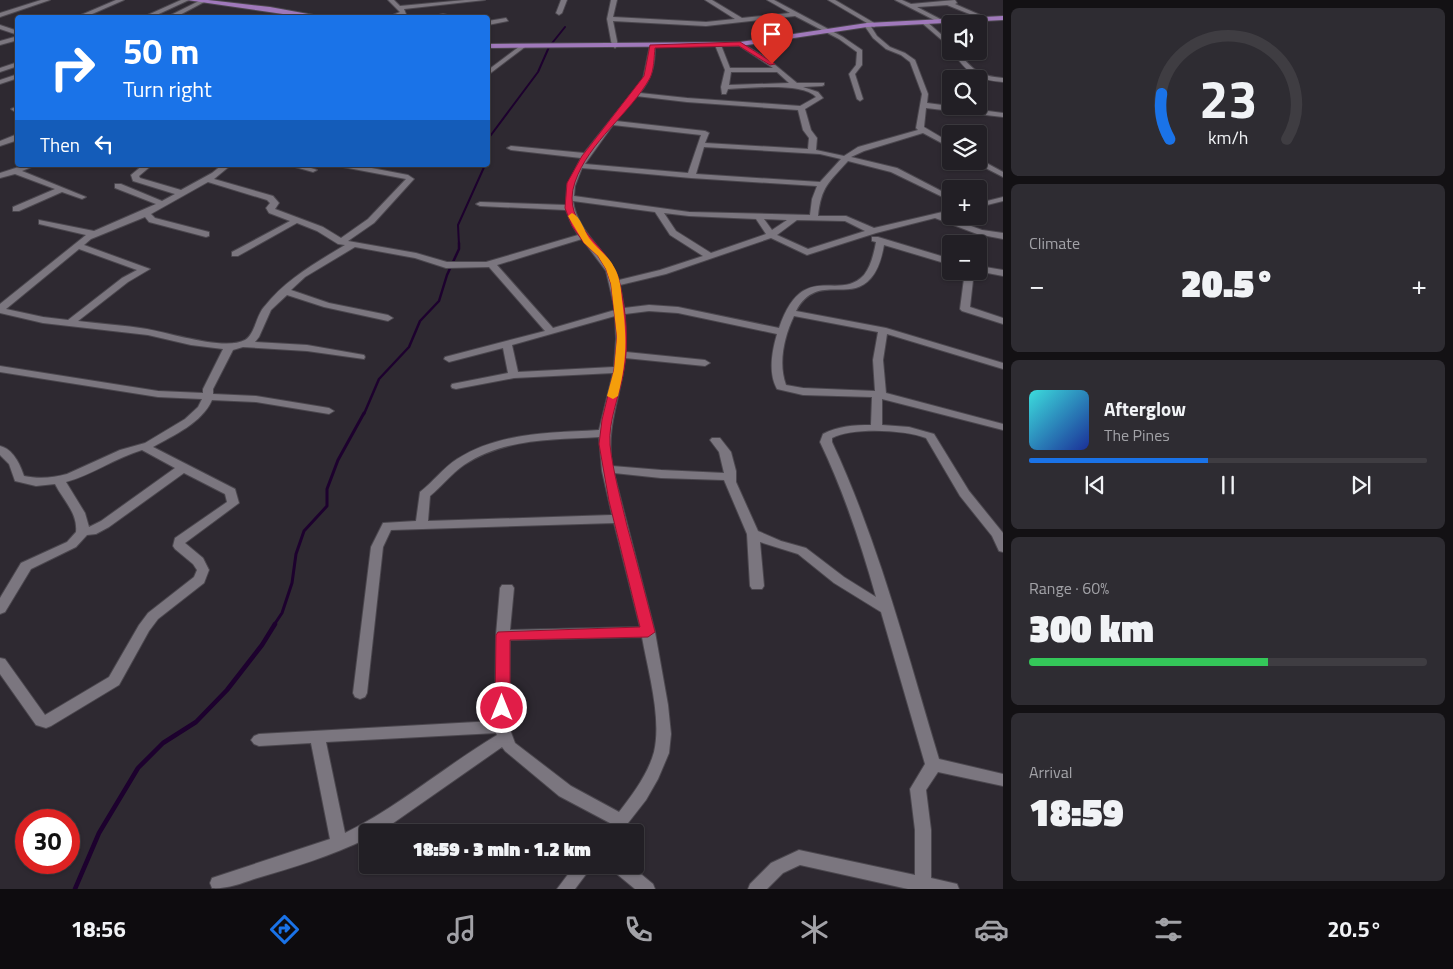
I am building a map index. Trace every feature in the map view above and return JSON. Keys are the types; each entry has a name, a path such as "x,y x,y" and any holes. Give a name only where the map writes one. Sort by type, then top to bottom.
{"main road":[{"path":"188,0 302,15"},
{"path":"987,18 1003,18"},
{"path":"490,46 740,44 870,25 940,21"}],"street":[{"path":"0,15 47,0"},
{"path":"84,15 121,0"},
{"path":"151,15 188,0"},
{"path":"391,0 404,13 398,15"},
{"path":"400,8 482,0"},
{"path":"558,13 564,0"},
{"path":"614,0 610,19 615,46"},
{"path":"708,0 741,20"},
{"path":"770,0 827,30 860,51 859,66 852,74 860,99"},
{"path":"831,0 870,25 875,37 888,48 913,61 925,94 920,128 922,131"},
{"path":"898,0 940,21"},
{"path":"174,15 202,1"},
{"path":"909,6 950,2 978,15"},
{"path":"0,9 10,11"},
{"path":"610,19 706,24 794,14"},
{"path":"490,23 506,20"},
{"path":"924,22 942,38"},
{"path":"0,27 15,32"},
{"path":"0,43 15,39"},
{"path":"635,94 801,108 820,98 816,93 802,90 793,85 779,70 740,44"},
{"path":"718,45 728,70 723,102"},
{"path":"619,824 652,776 662,752 662,713 648,632 620,519 604,444 621,355 622,337 615,284 611,269 602,254 583,236 569,203 571,183 586,156 648,76 652,46"},
{"path":"490,71 522,47"},
{"path":"962,60 972,74 986,79 1003,80"},
{"path":"0,70 15,65"},
{"path":"728,70 779,70"},
{"path":"0,82 15,77"},
{"path":"724,86 822,84"},
{"path":"923,105 1003,115"},
{"path":"801,108 807,130 813,138 812,151"},
{"path":"612,122 705,133 691,176"},
{"path":"814,218 816,199 822,184 845,159 861,149 922,131 942,141"},
{"path":"3,143 15,138"},
{"path":"701,145 812,151 894,170 942,194"},
{"path":"511,148 586,156"},
{"path":"580,166 691,176 822,184"},
{"path":"987,166 1003,175"},
{"path":"0,176 26,167"},
{"path":"145,167 135,175 136,179 181,193"},
{"path":"0,310 94,234 146,213 225,167"},
{"path":"300,167 313,170"},
{"path":"340,242 371,221 410,180 408,177 362,167"},
{"path":"15,171 82,197"},
{"path":"206,179 270,198 275,203 270,208 272,211 320,229 340,242 416,256 446,264 475,266 491,264 583,236"},
{"path":"118,186 162,204"},
{"path":"16,209 62,189"},
{"path":"987,203 1003,199"},
{"path":"994,202 1003,207"},
{"path":"480,204 569,203 758,216 846,219 873,231"},
{"path":"658,210 673,233 709,256"},
{"path":"146,213 152,220 206,234"},
{"path":"758,216 771,235 807,252 873,231 942,214"},
{"path":"934,216 980,232 1003,236"},
{"path":"615,284 771,235 796,217"},
{"path":"235,254 297,220"},
{"path":"42,222 94,234"},
{"path":"862,235 942,259"},
{"path":"881,241 875,268 859,283 846,287 813,288 800,298 791,313 777,351 778,382 781,387 794,390 850,391 879,395 1003,427"},
{"path":"242,344 254,336 267,309 284,291 302,275 352,245"},
{"path":"70,323 125,280 145,268 128,265 99,252 78,246"},
{"path":"491,264 550,332"},
{"path":"987,271 1003,274"},
{"path":"969,280 964,309 1003,321"},
{"path":"284,291 327,305 388,318"},
{"path":"449,359 618,312 665,308 783,332"},
{"path":"0,310 70,323 148,332 191,342 229,347 242,344 307,348 360,356"},
{"path":"791,313 883,330 1003,366"},
{"path":"876,429 879,395 878,360 883,330"},
{"path":"507,344 514,375"},
{"path":"0,449 14,462 19,478 36,482 59,480 124,452 144,447 200,414 208,398 208,389 229,347"},
{"path":"621,355 705,363"},
{"path":"0,369 158,394 256,399 329,411"},
{"path":"456,386 514,375 619,370"},
{"path":"923,884 923,830 918,789 932,769 933,764 849,492 826,442 827,436 834,431 876,429 912,430 925,433 934,440 964,493 987,519 998,535 1003,548"},
{"path":"422,525 424,495 462,461 510,441 549,436 605,434"},
{"path":"716,440 725,452 730,471 729,477 753,534 757,586"},
{"path":"0,663 41,721 46,722 114,681 144,628 154,616 199,580 203,574 198,561 179,546 181,538 233,502 231,492 144,447"},
{"path":"84,531 92,531 105,524 183,468"},
{"path":"609,469 661,474 729,477"},
{"path":"0,609 25,567 78,540 84,531 83,521 61,489 59,480"},
{"path":"360,693 377,547 387,526 620,519"},
{"path":"753,534 777,544 802,551 839,580 886,609"},
{"path":"507,588 503,635 504,732 510,747 565,791 613,824"},
{"path":"503,635 648,632"},
{"path":"259,740 504,732"},
{"path":"218,882 339,843 390,817 504,732"},
{"path":"318,737 339,843"},
{"path":"933,764 1003,780"},
{"path":"756,889 777,868 798,857 951,889"},
{"path":"565,889 578,874"},
{"path":"629,874 648,889"}],"waterway":[{"path":"490,136 538,72 549,47 565,27"},
{"path":"459,245 458,225 484,167"},
{"path":"364,414 379,379 409,347 420,321 439,301 459,245"},
{"path":"274,625 282,613 292,583 296,554 304,531 327,506 327,489 338,460 364,413"},
{"path":"75,889 99,833 138,768 163,743 196,722 227,690 262,645 275,624"}],"slow traffic":[{"path":"572,216 576,226 587,241 602,254 611,269 615,284 622,337 619,370 613,396"}],"route":[{"path":"502,708 503,635 582,635 648,632 615,501 604,444 607,420 619,370 622,337 615,284 611,269 602,254 587,241 576,226 569,208 571,183 586,156 648,76 652,46 740,44 772,64"}]}
